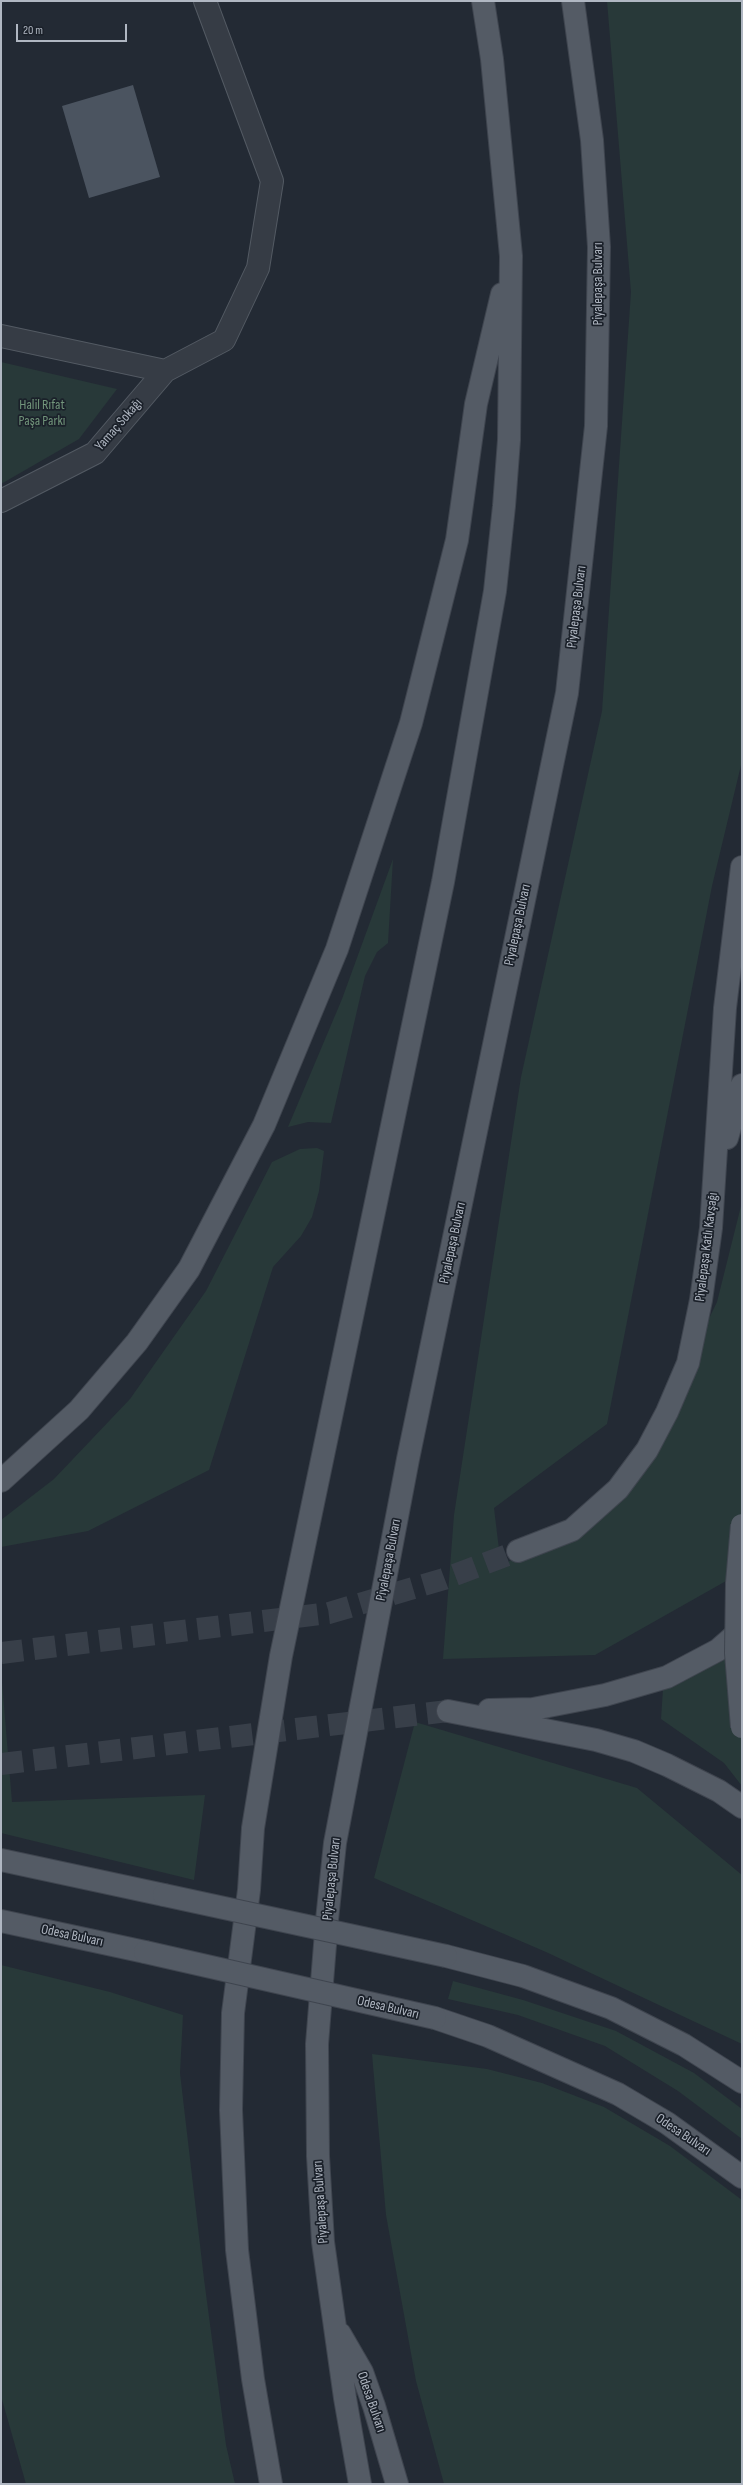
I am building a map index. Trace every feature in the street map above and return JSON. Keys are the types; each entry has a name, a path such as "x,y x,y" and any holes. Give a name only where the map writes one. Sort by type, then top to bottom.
{"main road":[{"path":"271,2484 253,2379 237,2250 231,2110 233,2013 249,1890 253,1828 281,1656 443,882 495,591 509,440 511,256 492,59 483,1"},
{"name":"Piyalepaşa Bulvarı","path":"360,2484 324,2242 320,2187 317,2044 335,1843 408,1459 567,692 584,550 596,426 599,247 592,140 573,1"},
{"path":"1,1481 79,1410 137,1342 189,1269 267,1118 337,949 412,722 457,540 476,404 511,256"},
{"name":"Piyalepaşa Katlı Kavşağı","path":"518,1551 572,1530 618,1489 647,1450 667,1412 688,1363 701,1300 714,1191 725,1008 742,867"},
{"path":"714,1191 742,1085"},
{"path":"742,1525 737,1584 736,1654 742,1727"},
{"path":"742,1629 718,1650 667,1677 606,1695 533,1709 448,1711 596,1740 634,1751 667,1765 719,1791 742,1807"},
{"path":"1,1860 446,1956 523,1976 611,2008 684,2045 742,2082"},
{"name":"Odesa Bulvarı","path":"1,1921 435,2018 488,2036 618,2094 667,2123 742,2178"},
{"name":"Odesa Bulvarı","path":"335,2324 362,2372 374,2406 396,2484"}],"street":[{"path":"1,336 165,371 224,340 258,268 272,181 205,1"},
{"name":"Yamaç Sokağı","path":"1,501 95,453 165,371"}],"green space":[{"path":"607,1 742,1 742,761 712,886 607,1424 494,1508 501,1566 623,1495 717,1302 742,1202 742,1572 595,1655 443,1659 454,1515 521,1077 602,711 631,292"},
{"name":"Halil Rıfat Paşa Parkı","path":"1,362 117,389 79,439 1,484"},
{"path":"393,859 388,943 377,952 365,976 331,1123 308,1122 288,1127 342,999"},
{"path":"317,1148 324,1151 319,1191 312,1217 301,1236 273,1267 209,1470 88,1531 1,1547 1,1520 54,1479 130,1399 206,1291 272,1162 300,1149"},
{"path":"742,1639 742,1786 724,1763 661,1719 663,1689"},
{"path":"1,1670 12,1802 205,1795 194,1880 1,1833"},
{"path":"415,1722 637,1788 742,1875 742,2044 546,1952 374,1878"},
{"path":"1,1965 110,1992 183,2015 180,2073 204,2279 226,2445 235,2484 26,2484 1,2396"},
{"path":"453,1981 523,2000 616,2031 694,2073 742,2109 742,2139 678,2091 605,2046 518,2015 448,1999"},
{"path":"372,2054 487,2069 542,2083 604,2107 670,2146 742,2200 742,2484 444,2484 416,2381 386,2215"}],"building":[{"path":"133,85 160,177 89,198 62,106"}],"tunnel":[{"path":"1,1653 329,1613 444,1579 518,1551"},
{"path":"1,1764 448,1711"}]}
